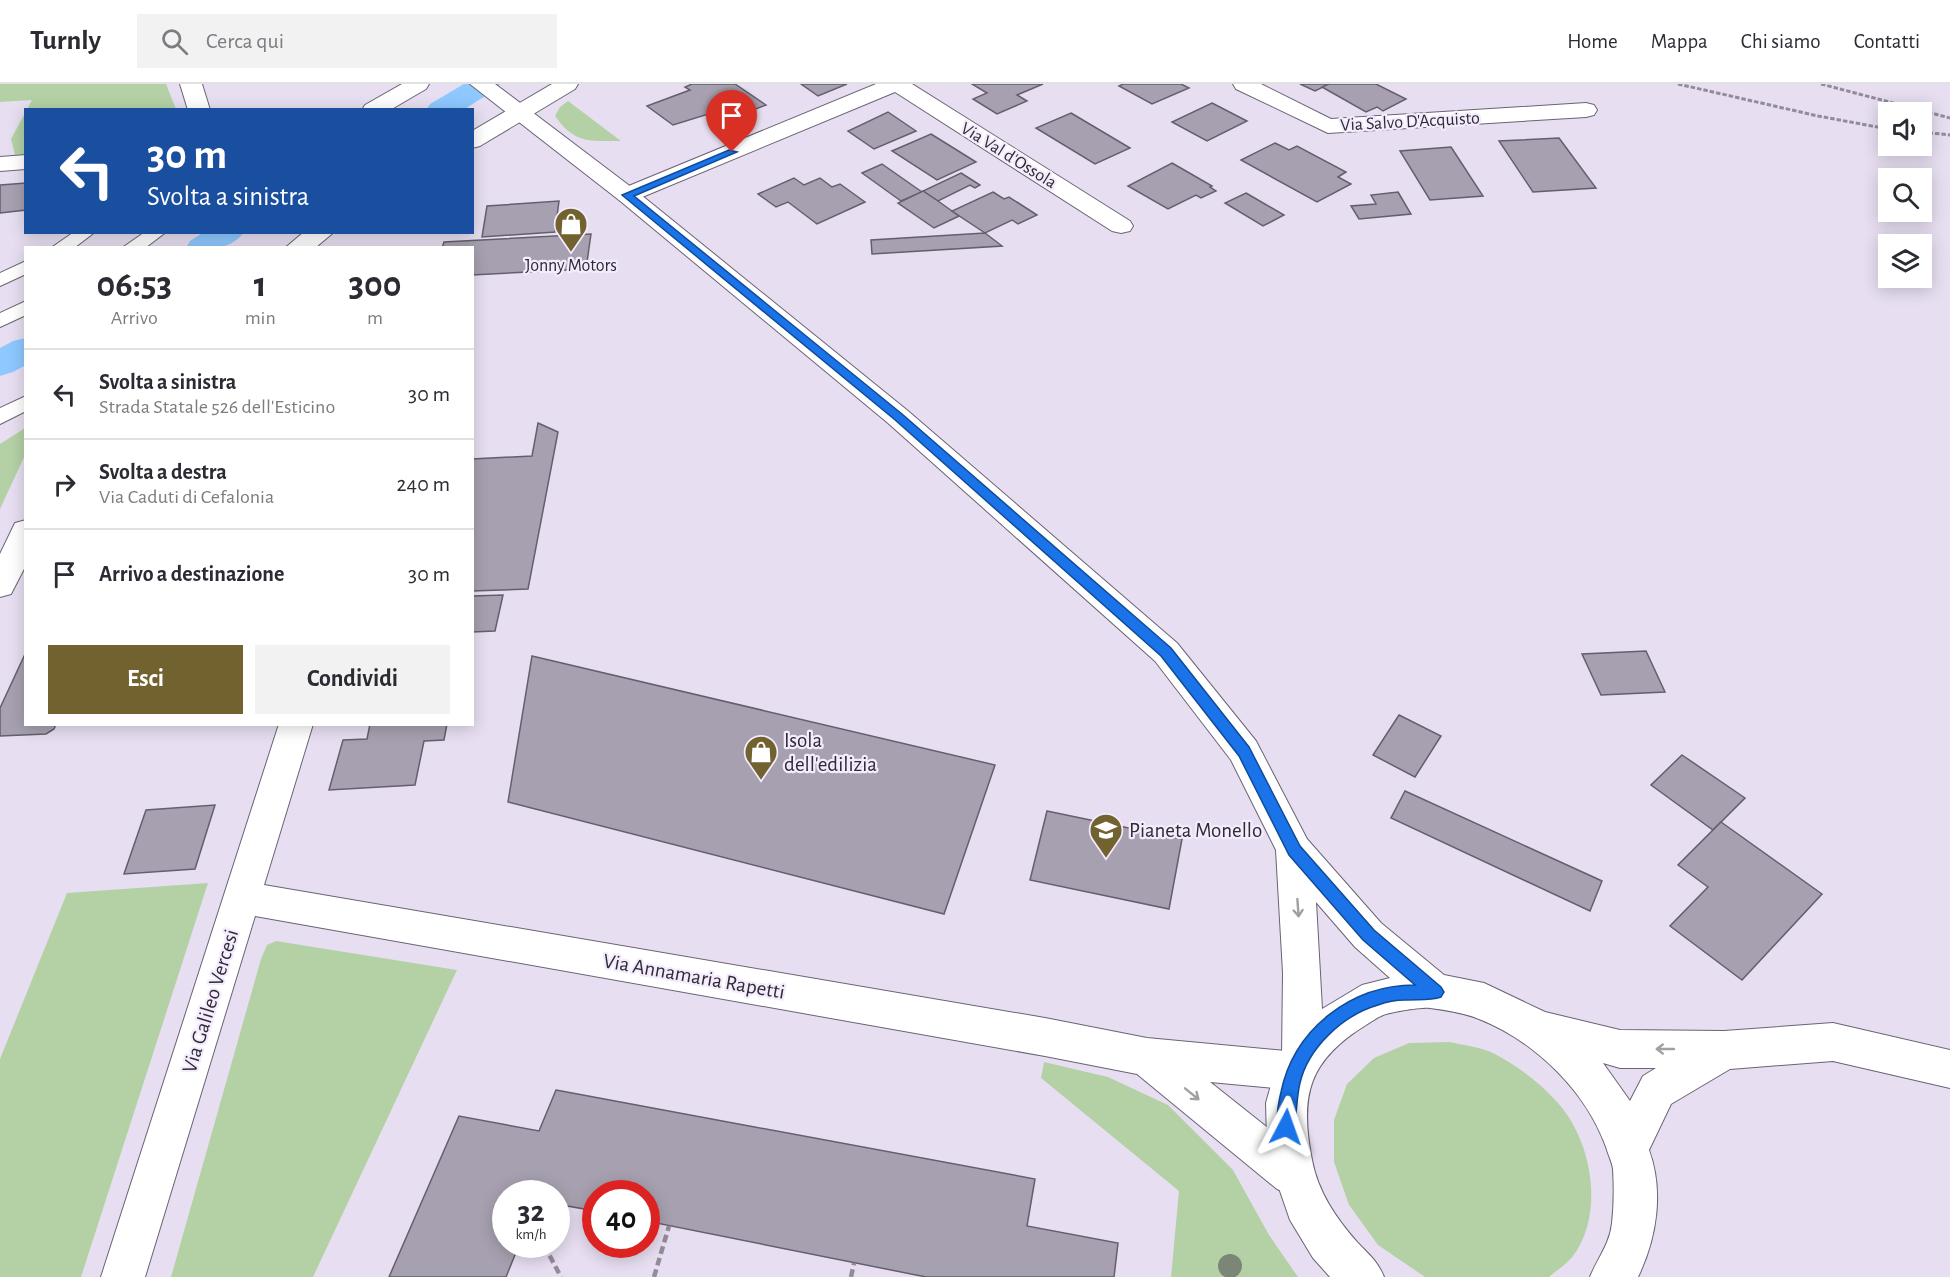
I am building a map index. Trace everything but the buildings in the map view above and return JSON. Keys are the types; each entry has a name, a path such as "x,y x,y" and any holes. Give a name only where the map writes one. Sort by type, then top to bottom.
{"street":[{"path":"190,84 198,108"},
{"path":"376,108 418,84"},
{"path":"481,84 627,195 898,417 1166,652 1244,752 1294,850 1368,935 1436,992"},
{"path":"474,139 513,110 567,84"},
{"path":"627,195 896,84"},
{"name":"Via Val d'Ossola","path":"896,84 1121,226"},
{"name":"Via Salvo D'Acquisto","path":"1244,84 1328,126 1586,110"},
{"path":"0,164 24,162"},
{"path":"300,246 319,234"},
{"path":"0,586 24,535"},
{"name":"Via Galileo Vercesi","path":"123,1277 295,726"},
{"path":"1294,850 1302,973 1299,1065"},
{"name":"Via Annamaria Rapetti","path":"242,897 1033,1035 1147,1057 1299,1065"},
{"path":"1362,1277 1324,1237 1305,1204 1292,1173 1287,1145 1286,1108 1299,1065 1316,1037 1335,1019 1375,998 1403,992 1436,992 1470,997 1506,1010 1539,1029 1570,1053 1589,1073 1606,1097 1629,1145 1635,1170 1637,1207 1630,1243 1612,1277"},
{"path":"1539,1029 1620,1049 1724,1050 1833,1042 1950,1069"},
{"path":"1629,1145 1657,1090 1724,1050"},
{"name":"Via Annamaria Rapetti","path":"1147,1057 1292,1173"}],"lane":[{"path":"63,246 84,234"},
{"path":"134,246 155,234"},
{"path":"0,280 24,267"},
{"path":"0,321 24,308"},
{"path":"0,417 24,403"}],"path":[{"path":"1678,84 1797,112 1878,127"},
{"path":"1821,84 1950,118"},
{"path":"1932,133 1950,135"},
{"path":"654,1277 669,1226"},
{"path":"551,1258 561,1277"},
{"path":"851,1277 854,1263"}],"green space":[{"path":"0,84 166,84 176,108 28,108 32,100 0,102"},
{"path":"568,101 621,141 584,139 569,132 555,116 560,107"},
{"path":"24,115 24,154 15,155 11,139"},
{"path":"24,429 24,457 0,509 0,444"},
{"path":"208,883 81,1277 0,1277 0,1059 67,893"},
{"path":"276,941 457,970 313,1277 171,1277 261,959 267,945"},
{"path":"1449,1042 1488,1051 1520,1069 1558,1103 1570,1119 1579,1137 1590,1178 1589,1219 1583,1239 1573,1256 1549,1277 1425,1277 1378,1245 1349,1205 1334,1162 1334,1120 1347,1084 1374,1058 1409,1043"},
{"path":"1044,1062 1108,1077 1168,1105 1233,1170 1269,1235 1298,1277 1171,1277 1179,1191 1041,1078"}],"waterway":[{"path":"444,108 485,84"},
{"path":"205,246 225,234"},
{"path":"0,364 24,350"}],"place":[{"name":"Jonny Motors","path":"571,253"},
{"name":"Isola dell'edilizia","path":"761,781"},
{"name":"Pianeta Monello","path":"1106,859"}],"route":[{"path":"732,152 627,195 898,417 1166,652 1244,752 1294,850 1368,935 1436,992 1403,992 1375,998 1335,1019 1316,1037 1302,1058 1292,1080 1286,1108 1286,1127"}]}
